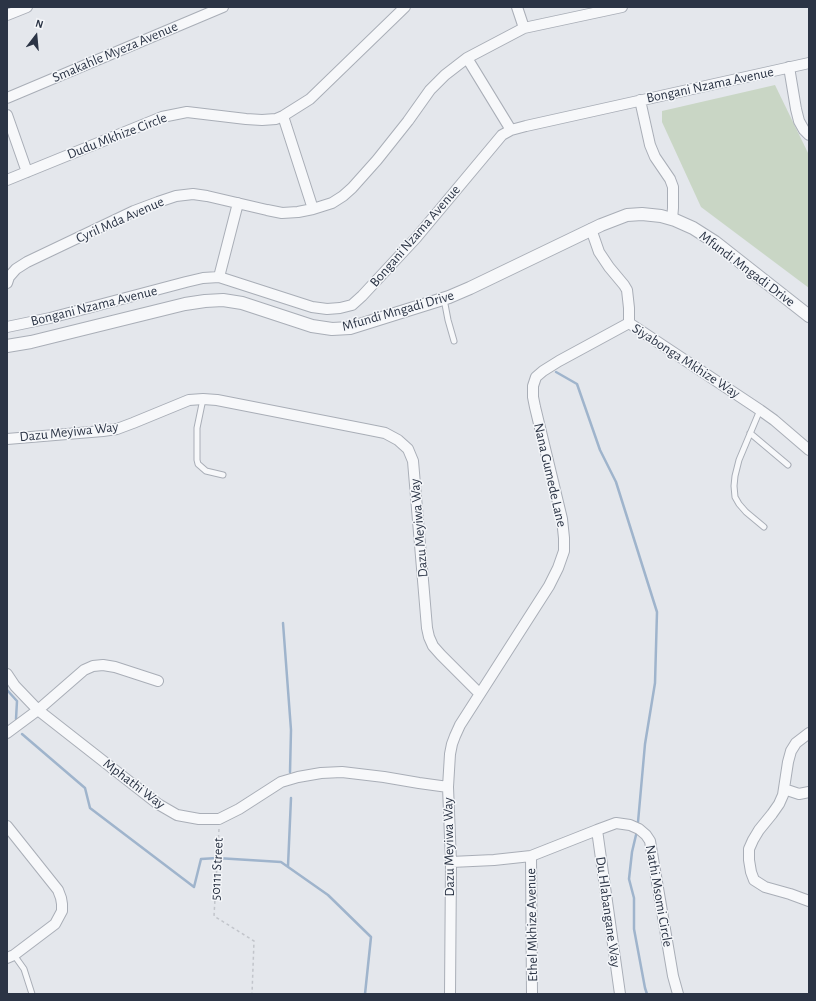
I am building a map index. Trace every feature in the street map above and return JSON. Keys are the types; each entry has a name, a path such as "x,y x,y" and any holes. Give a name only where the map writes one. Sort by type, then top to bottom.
{"street":[{"path":"7,15 27,7"},
{"name":"Smakahle Myeza Avenue","path":"7,98 223,7"},
{"name":"Dudu Mkhize Circle","path":"7,180 162,117 187,112 262,120 276,119 283,116 310,99 404,7"},
{"path":"517,7 524,28"},
{"name":"Cyril Mda Avenue","path":"7,283 9,277 16,269 27,262 134,211 176,196 193,194 207,196 282,213 313,209 332,203 352,188 377,160 430,90 445,75 467,58 524,28 622,7"},
{"path":"467,58 512,130"},
{"name":"Bongani Nzama Avenue","path":"7,327 50,318 203,278 219,278 312,307 327,309 340,308 352,304 362,296 416,238 502,135 526,126 809,63"},
{"path":"789,67 799,121 809,135"},
{"path":"640,100 650,145 655,157 670,179 673,187 674,201 672,219"},
{"path":"7,115 27,172"},
{"path":"283,116 313,209"},
{"path":"219,278 238,203"},
{"name":"Mfundi Mngadi Drive","path":"7,346 31,342 185,304 223,300 242,303 312,326 332,329 350,328 444,299 470,288 591,229 615,219 642,214 672,219 693,228 715,242 809,316"},
{"path":"591,229 601,255 628,290 630,308 629,323"},
{"name":"Siyabonga Mkhize Way","path":"536,377 559,361 629,323 760,410 809,450"},
{"name":"Nana Gumede Lane","path":"480,694 550,586 564,551 562,519 533,397 533,386 536,377"},
{"name":"Dazu Meyiwa Way","path":"7,438 89,432 117,428 189,400 203,399 218,400 385,434 398,440 408,449 414,473 426,620 429,637 433,646 441,655 480,694 454,736 450,754 448,786 450,862 450,994"},
{"path":"7,733 38,710 84,670 92,666 103,665 115,667 158,681"},
{"name":"Mphathi Way","path":"7,674 15,686 38,710 158,804 177,815 199,819 219,819 239,809 281,782 321,773 342,772 448,786"},
{"path":"809,733 796,743 791,751 783,795 779,804 752,840 749,849 749,860 754,880 765,887 809,901"},
{"path":"784,789 799,794 809,792"},
{"name":"Nathi Msomi Circle","path":"450,862 494,860 531,856 616,823 630,824 639,829 650,841 673,976 678,994"},
{"path":"7,826 58,890 61,898 62,911 55,924 10,957"},
{"name":"Du Hlabangane Way","path":"597,830 620,994"},
{"name":"Ethel Mkhize Avenue","path":"531,856 532,994"}],"lane":[{"path":"444,299 454,340"},
{"path":"203,399 197,428 198,464 206,470 223,475"},
{"path":"760,410 739,460 734,486 739,504 764,528"},
{"path":"750,433 788,465"},
{"path":"10,957 24,969 32,994"}],"path":[{"name":"50111 Street","path":"219,819 214,916 254,941 252,994"}],"green space":[{"path":"775,85 809,155 809,288 701,207 662,122 662,111"}],"waterway":[{"path":"556,372 577,384 600,450 616,482 657,612 655,683 645,744 638,822"},
{"path":"283,623 291,730 290,772"},
{"path":"7,690 17,701 16,719"},
{"path":"22,734 85,788 90,808 194,887 201,859 217,858 281,862 328,895 371,937 365,994"},
{"path":"288,866 291,798"},
{"path":"636,835 632,852 629,879 634,898 634,929 647,994"}]}
